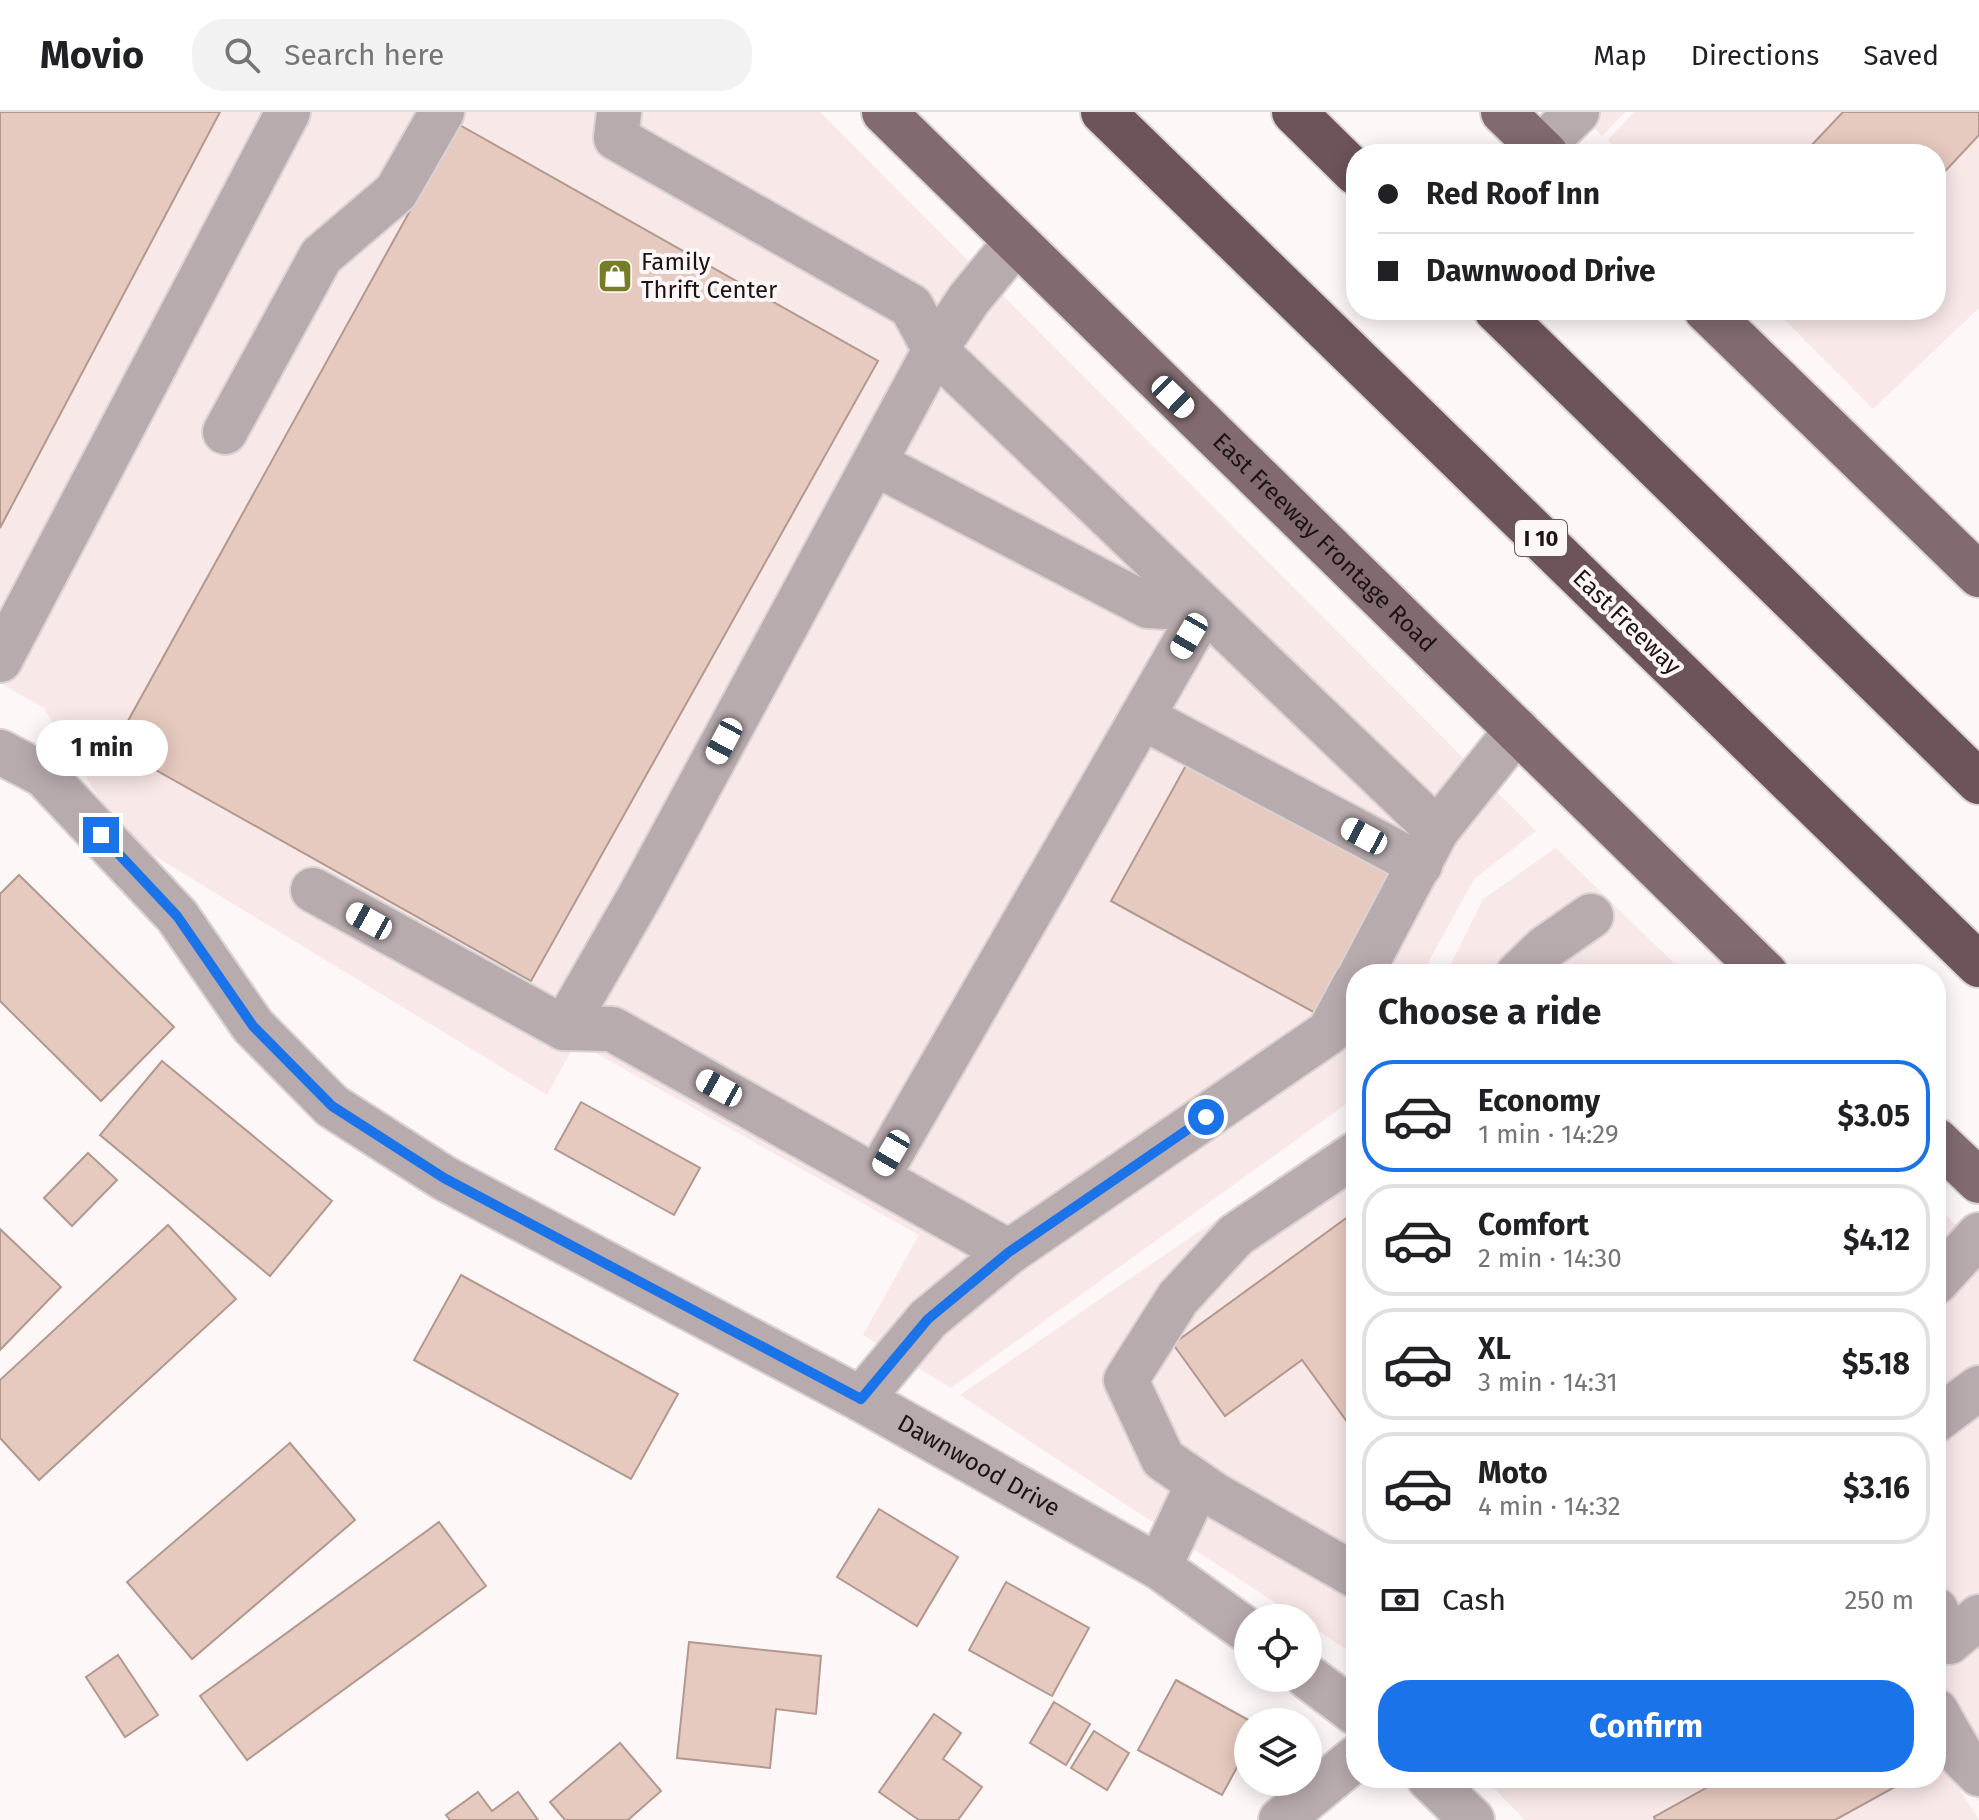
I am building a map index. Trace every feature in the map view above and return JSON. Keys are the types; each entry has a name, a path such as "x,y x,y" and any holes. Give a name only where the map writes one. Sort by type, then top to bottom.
{"highway":[{"name":"East Freeway","path":"1103,112 1979,965"},
{"path":"1294,112 1346,163"},
{"path":"1506,320 1979,782"}],"main road":[{"name":"East Freeway Frontage Road","path":"884,112 1756,964"},
{"path":"1503,112 1536,144"},
{"path":"1716,320 1979,575"},
{"path":"1946,1150 1979,1181"}],"street":[{"path":"0,660 288,112"},
{"path":"225,432 321,256 396,192 442,112"},
{"path":"619,112 616,138 911,306 935,350 1204,609 1428,848"},
{"path":"1549,144 1577,112"},
{"path":"564,1028 648,882 935,350 969,299 1015,243"},
{"path":"874,463 1148,606 1204,609"},
{"path":"878,1176 1204,609"},
{"path":"1142,717 1428,848"},
{"path":"1366,964 1428,848 1517,730"},
{"name":"Dawnwood Drive","path":"0,752 44,775 177,916 253,1026 332,1106 444,1178 861,1399 1159,1567 1234,1621"},
{"path":"313,890 564,1028 612,1029 1009,1252"},
{"path":"1528,964 1545,948 1591,916"},
{"path":"861,1399 928,1319 1009,1252 1329,1032 1346,1001"},
{"path":"1346,1161 1236,1235 1178,1298 1126,1380 1163,1459 1198,1484 1346,1570"},
{"path":"1946,1271 1979,1235"},
{"path":"1946,1413 1979,1388"},
{"path":"1159,1567 1198,1484"},
{"path":"1946,1635 1949,1642 1979,1617"},
{"path":"1322,1688 1346,1706"},
{"path":"1946,1728 1963,1758 1979,1774"},
{"path":"1281,1820 1346,1766"},
{"path":"1439,1788 1472,1820"}],"shaded area":[{"path":"0,112 820,112 1536,831 1474,879 1427,964 1346,964 1346,1104 951,1388 863,1335 919,1235 576,1042 547,1095 122,836 44,708 0,683"},
{"path":"1578,112 1625,112 1602,136"},
{"path":"1634,112 1979,112 1979,308 1873,409 1785,320 1946,320 1946,144 1612,144 1608,140"},
{"path":"1556,848 1675,964 1451,964 1483,899"},
{"path":"1346,1131 1346,1649 1322,1633 1322,1604 1277,1604 960,1395"},
{"path":"1946,1215 1979,1248 1979,1802 1946,1756"},
{"path":"1946,1768 1979,1820 1525,1820 1494,1788 1946,1788"}],"building":[{"path":"0,112 220,112 0,528"},
{"path":"1843,112 1979,112 1979,135 1946,170 1946,144 1813,144"},
{"path":"458,124 878,361 531,981 147,765 150,758 118,739"},
{"path":"1189,760 1395,873 1317,1014 1111,901"},
{"path":"19,875 174,1027 101,1101 0,1001 0,894"},
{"path":"162,1061 332,1201 270,1276 100,1135"},
{"path":"581,1102 700,1168 674,1215 555,1149"},
{"path":"88,1153 117,1180 72,1226 44,1198"},
{"path":"1346,1218 1346,1420 1302,1360 1225,1416 1173,1344"},
{"path":"168,1225 236,1299 39,1480 0,1438 0,1380"},
{"path":"0,1229 61,1287 0,1350"},
{"path":"461,1275 678,1394 631,1479 414,1360"},
{"path":"290,1443 355,1520 192,1659 127,1582"},
{"path":"879,1509 958,1557 917,1626 837,1577"},
{"path":"439,1522 486,1586 247,1760 200,1696"},
{"path":"1006,1582 1089,1628 1052,1696 969,1650"},
{"path":"689,1642 821,1656 816,1714 776,1709 770,1768 677,1758"},
{"path":"118,1655 158,1715 125,1737 86,1677"},
{"path":"1176,1680 1234,1712 1234,1773 1222,1795 1138,1750"},
{"path":"1054,1702 1090,1724 1066,1765 1030,1743"},
{"path":"934,1714 961,1733 943,1759 982,1787 958,1820 919,1820 879,1792"},
{"path":"1094,1731 1129,1753 1107,1790 1071,1768"},
{"path":"620,1743 661,1791 628,1820 565,1820 550,1802"},
{"path":"1706,1788 1893,1788 1835,1820 1655,1820 1654,1817"},
{"path":"478,1792 492,1811 518,1792 538,1820 450,1820 446,1815"}],"place":[{"name":"Family Thrift Center","path":"615,276"}],"route":[{"path":"101,835 177,916 253,1026 332,1106 444,1178 861,1399 928,1319 1009,1252 1206,1117"}]}
